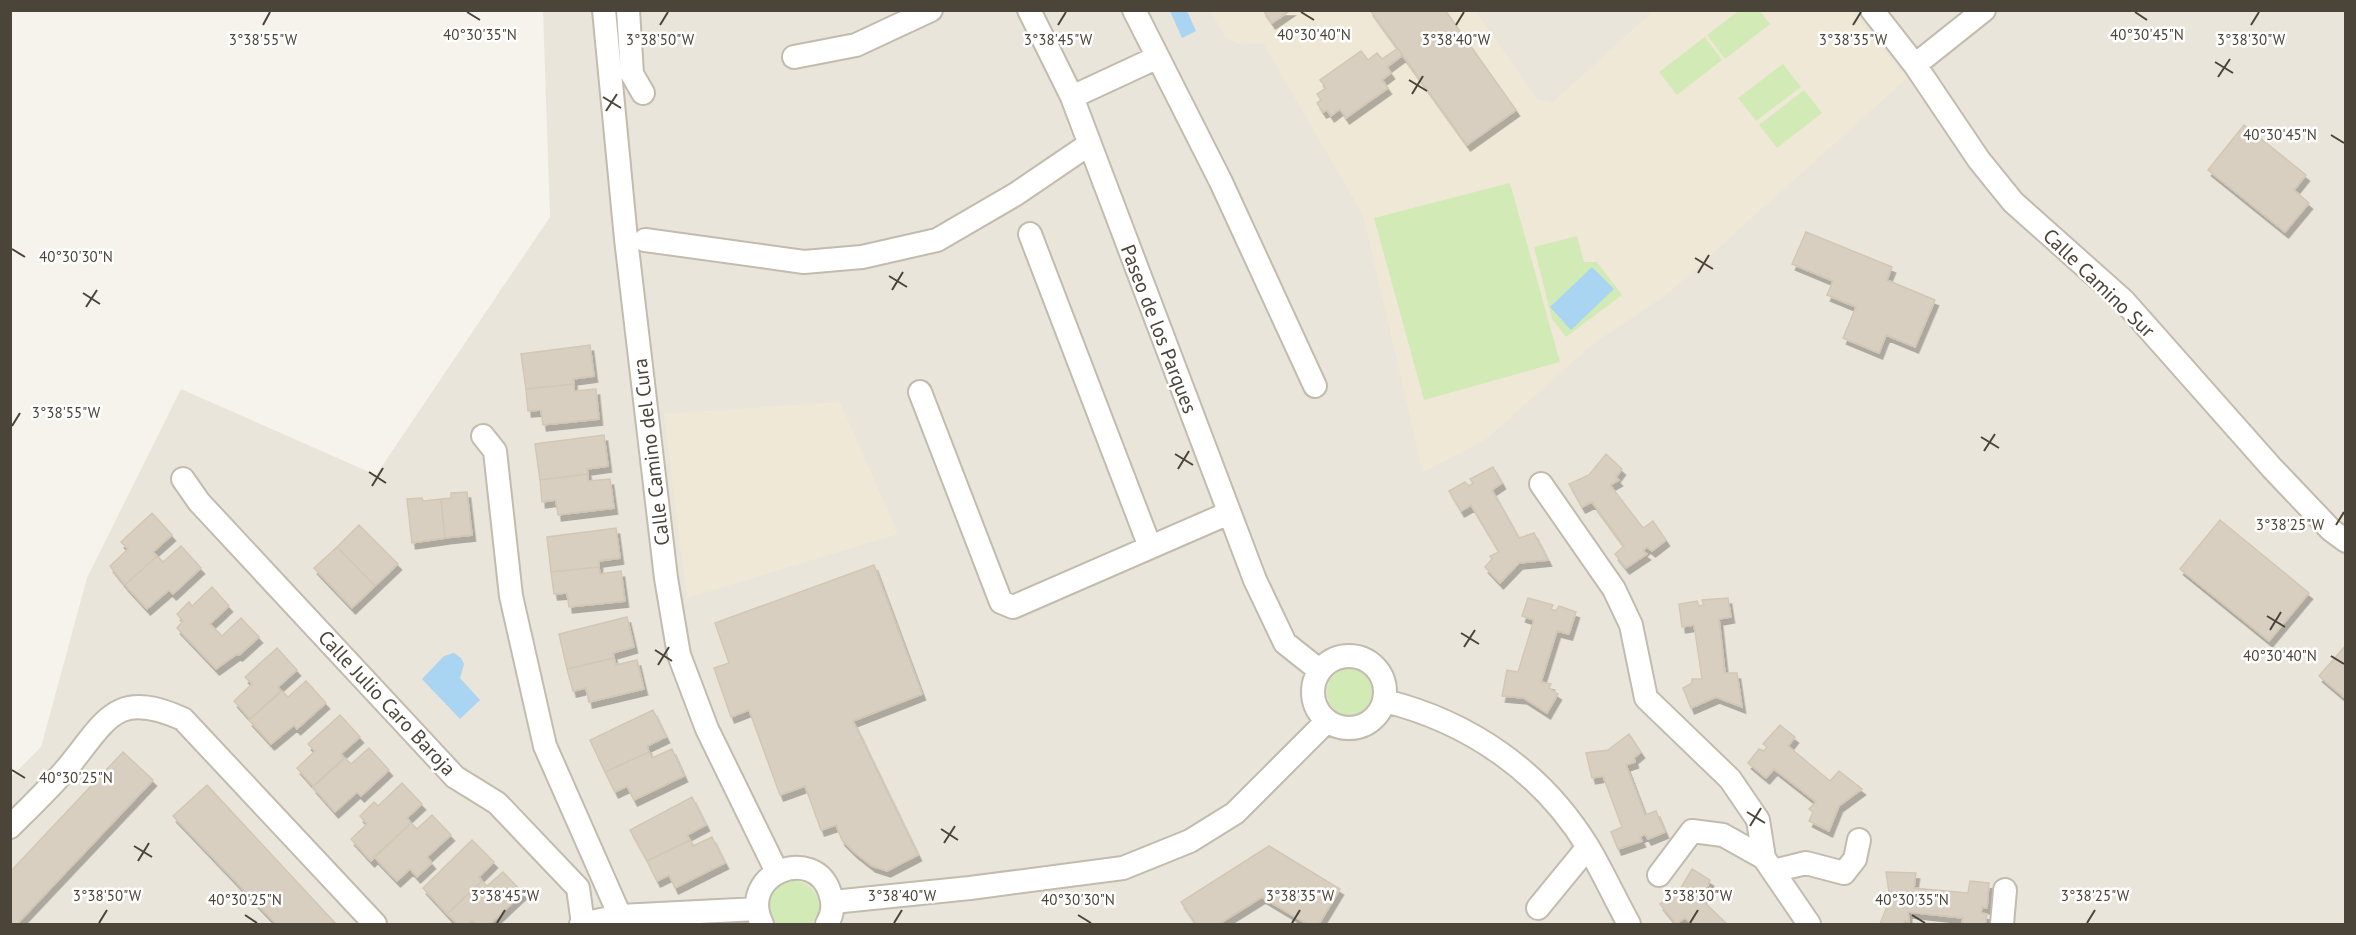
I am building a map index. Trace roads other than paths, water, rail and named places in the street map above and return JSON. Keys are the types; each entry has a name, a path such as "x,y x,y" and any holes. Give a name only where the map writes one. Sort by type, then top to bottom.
{"street":[{"name":"Calle Camino del Cura","path":"604,10 632,286 666,578 679,656 707,729 777,872"},
{"path":"628,10 632,74 643,93"},
{"path":"794,57 856,45 931,10"},
{"name":"Paseo de los Parques","path":"1029,10 1072,97 1088,145 1255,580 1286,643 1319,670"},
{"path":"1134,10 1156,58 1221,182 1315,386"},
{"name":"Calle Camino Sur","path":"1872,10 1915,64 1979,160 2013,202 2124,301 2272,468 2331,530 2346,541"},
{"path":"1915,64 1984,10"},
{"path":"1072,97 1156,58"},
{"path":"645,240 804,261 862,257 937,240 999,204 1088,145"},
{"path":"1030,234 1150,547"},
{"path":"920,392 1001,602 1013,607 1229,513"},
{"path":"483,436 495,451 511,596 545,746 620,916"},
{"name":"Calle Julio Caro Baroja","path":"183,479 199,502 454,777 497,803 578,888 583,924 620,916 760,917"},
{"path":"1541,484 1614,589 1631,625 1646,698 1730,778 1758,820 1769,865 1809,924"},
{"path":"1353,655 1375,666 1383,676 1386,689 1385,701 1371,721 1361,727 1337,726 1327,721 1319,712 1312,691 1319,670 1328,661 1340,656 1353,655"},
{"path":"1385,701 1420,710 1473,734 1515,763 1550,795 1588,847 1629,924"},
{"path":"10,827 66,769 110,715 135,707 156,706 183,718 375,924"},
{"path":"833,902 970,888 1123,868 1190,841 1235,813 1327,721"},
{"path":"1659,874 1692,831 1723,835 1769,865 1806,863 1844,873 1855,860 1859,840"},
{"path":"1538,908 1588,847"},
{"path":"760,917 758,894 766,881 777,872 791,867 812,873 828,888 833,902 831,917 827,924"},
{"path":"2002,924 2005,890"}],"water":[{"path":"1170,11 1187,11 1196,31 1182,38"},
{"path":"1592,267 1614,289 1571,330 1550,307"},
{"path":"454,653 461,658 464,664 460,678 480,700 460,719 422,679 444,656"}]}
